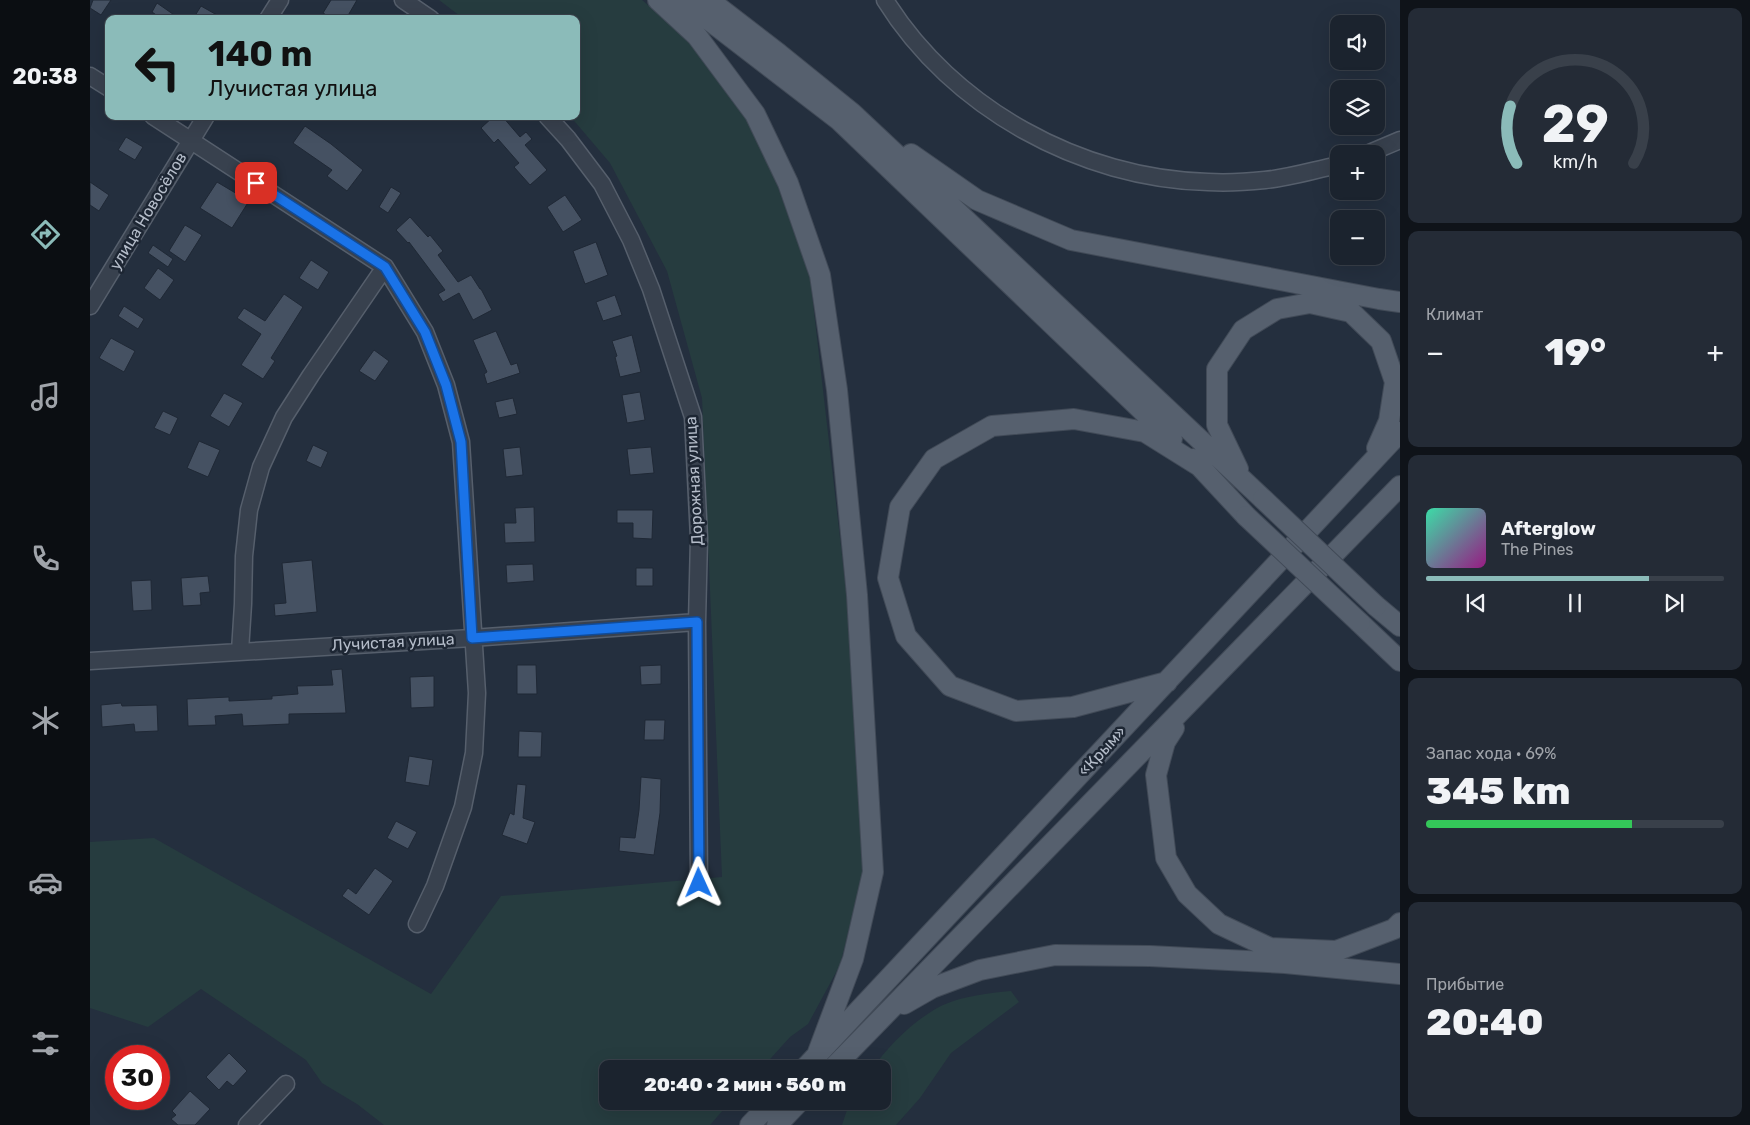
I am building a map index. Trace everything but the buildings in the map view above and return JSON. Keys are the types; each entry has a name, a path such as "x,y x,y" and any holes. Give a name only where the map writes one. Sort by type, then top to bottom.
{"main road":[{"path":"658,0 697,36 755,114 788,183 820,275 837,390 857,595 873,872 853,959 812,1060"},
{"path":"683,0 839,120 1202,467 1246,516 1398,660"},
{"path":"709,0 852,112 977,200 1071,240 1400,302"},
{"path":"852,112 1376,606 1400,625"},
{"path":"1243,480 1217,425 1216,369 1242,330 1277,310 1310,303 1351,312 1382,341 1395,382 1390,421 1369,465"},
{"path":"1167,682 1073,707 1016,711 950,686 906,636 888,578 900,507 934,459 992,426 1074,419 1145,432 1202,467"},
{"name":"«Крым»","path":"813,1060 1400,432"},
{"name":"«Крым»","path":"841,1060 1400,486"},
{"path":"1379,507 1400,493"},
{"path":"1193,699 1165,742 1156,775 1166,858 1188,894 1219,924 1270,948 1336,951 1394,929 1400,923"},
{"path":"887,1013 932,988 980,970 1055,955 1150,956 1285,963 1400,974"},
{"path":"750,1125 764,1110"},
{"path":"777,1125 791,1110"}],"street":[{"path":"271,15 280,0"},
{"path":"403,0 425,15"},
{"path":"885,0 895,16 934,62 984,105 1042,140 1094,162 1152,176 1207,182 1266,180 1330,167"},
{"path":"90,76 105,85"},
{"path":"159,120 385,267 425,332 446,385 461,442 477,693 474,753 463,807 435,886 417,924"},
{"name":"улица Новосёлов","path":"90,306 204,120"},
{"name":"Дорожная улица","path":"551,120 568,139 602,184 631,240 651,289 693,417 699,538 697,622 699,883"},
{"path":"1385,146 1400,140"},
{"path":"240,651 249,510 261,467 284,417 385,267"},
{"name":"Лучистая улица","path":"90,661 472,638 697,622"},
{"path":"248,1125 286,1084"}],"green space":[{"path":"439,0 642,0 692,43 748,121 778,187 810,277 846,590 864,868 840,965 808,1024 790,1037 769,1060 599,1060 599,1110 723,1110 710,1125 384,1125 357,1104 322,1083 306,1060 201,989 148,1027 90,1008 90,842 154,838 431,994 501,896 722,877 702,398 667,271 610,163 573,120 580,120 580,15 459,15"},
{"path":"1011,991 1019,1002 951,1053 920,1098 896,1125 842,1125 847,1110 891,1110 891,1060 879,1060 895,1041 913,1025 943,1005 976,995"}],"route":[{"path":"256,183 385,267 425,332 446,385 461,442 472,638 697,622 699,883"}]}
